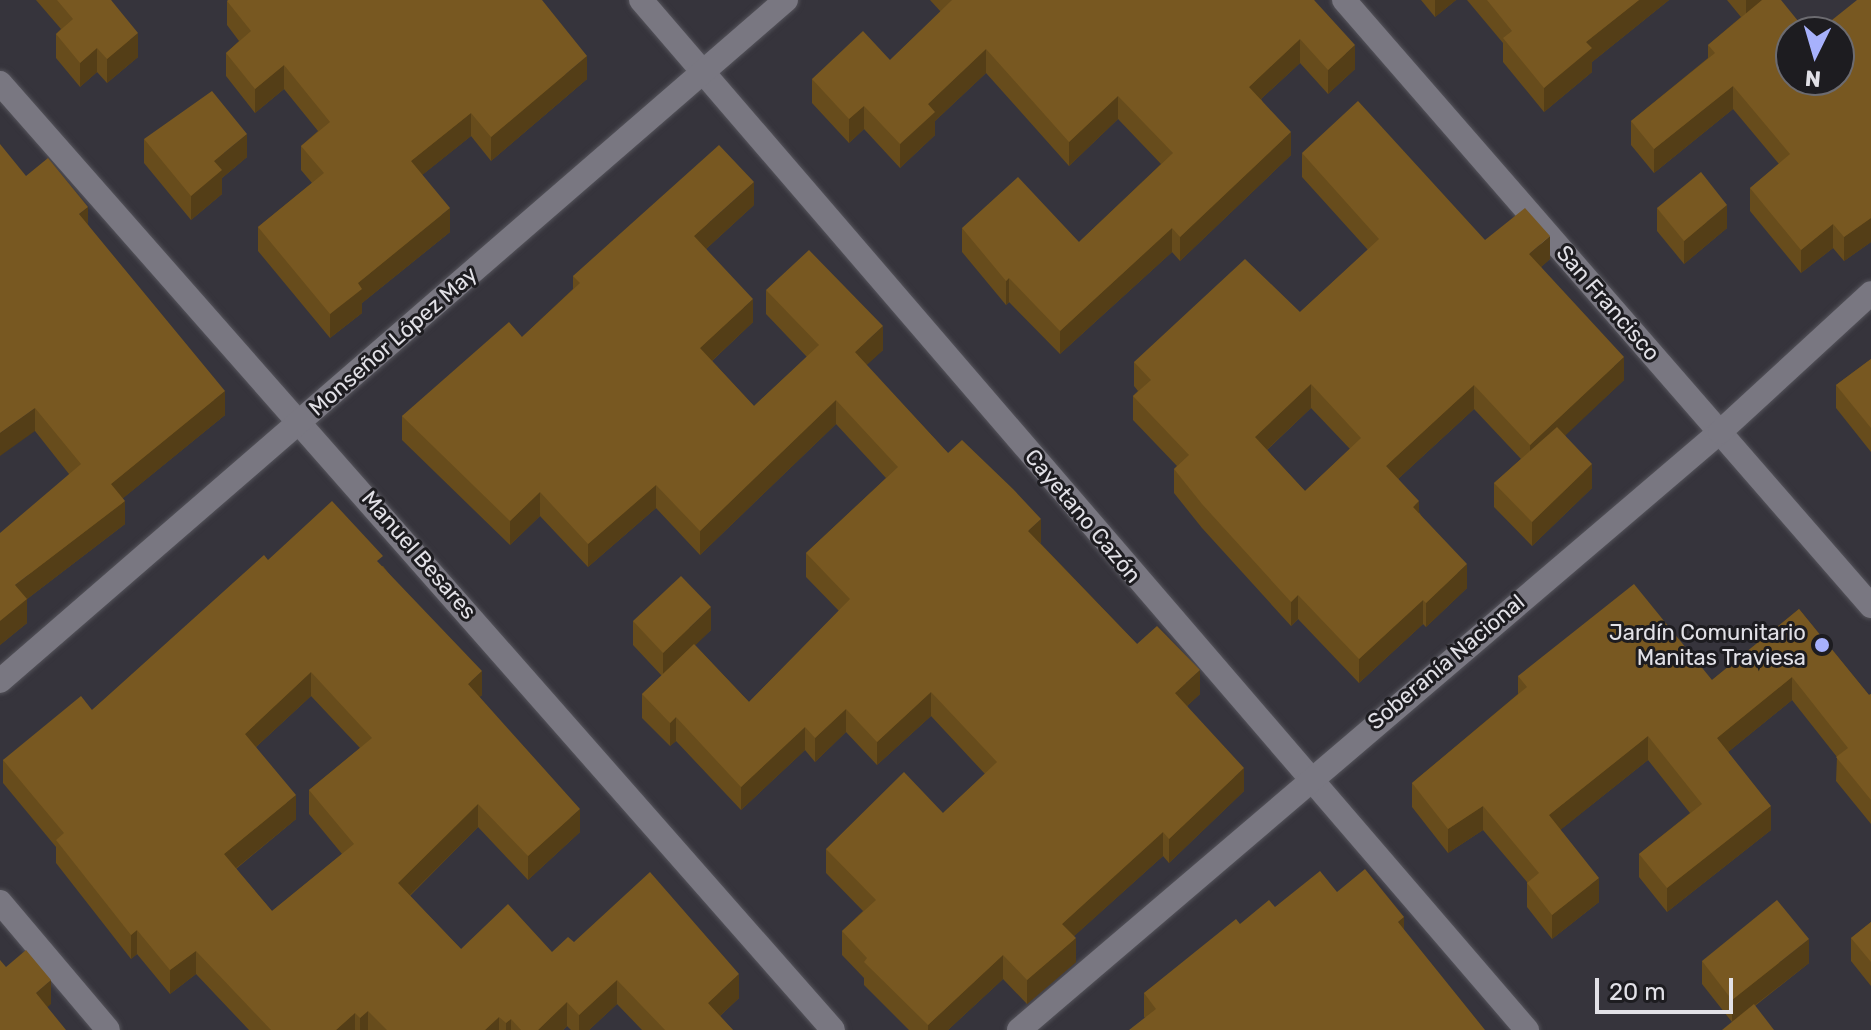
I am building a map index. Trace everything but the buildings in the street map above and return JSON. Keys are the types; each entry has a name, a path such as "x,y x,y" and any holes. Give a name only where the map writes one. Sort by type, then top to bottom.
{"street":[{"name":"Cayetano Cazón","path":"641,0 1307,779 1527,1030"},
{"name":"Monseñor López May","path":"0,681 786,0"},
{"name":"San Francisco","path":"1344,0 1871,606"},
{"name":"Manuel Besares","path":"0,83 301,420 833,1030"},
{"name":"Soberanía Nacional","path":"1019,1030 1307,779 1720,432 1871,293"},
{"path":"0,902 108,1030"}],"place":[{"name":"Jardín Comunitario Manitas Traviesa","path":"1822,645"}]}
